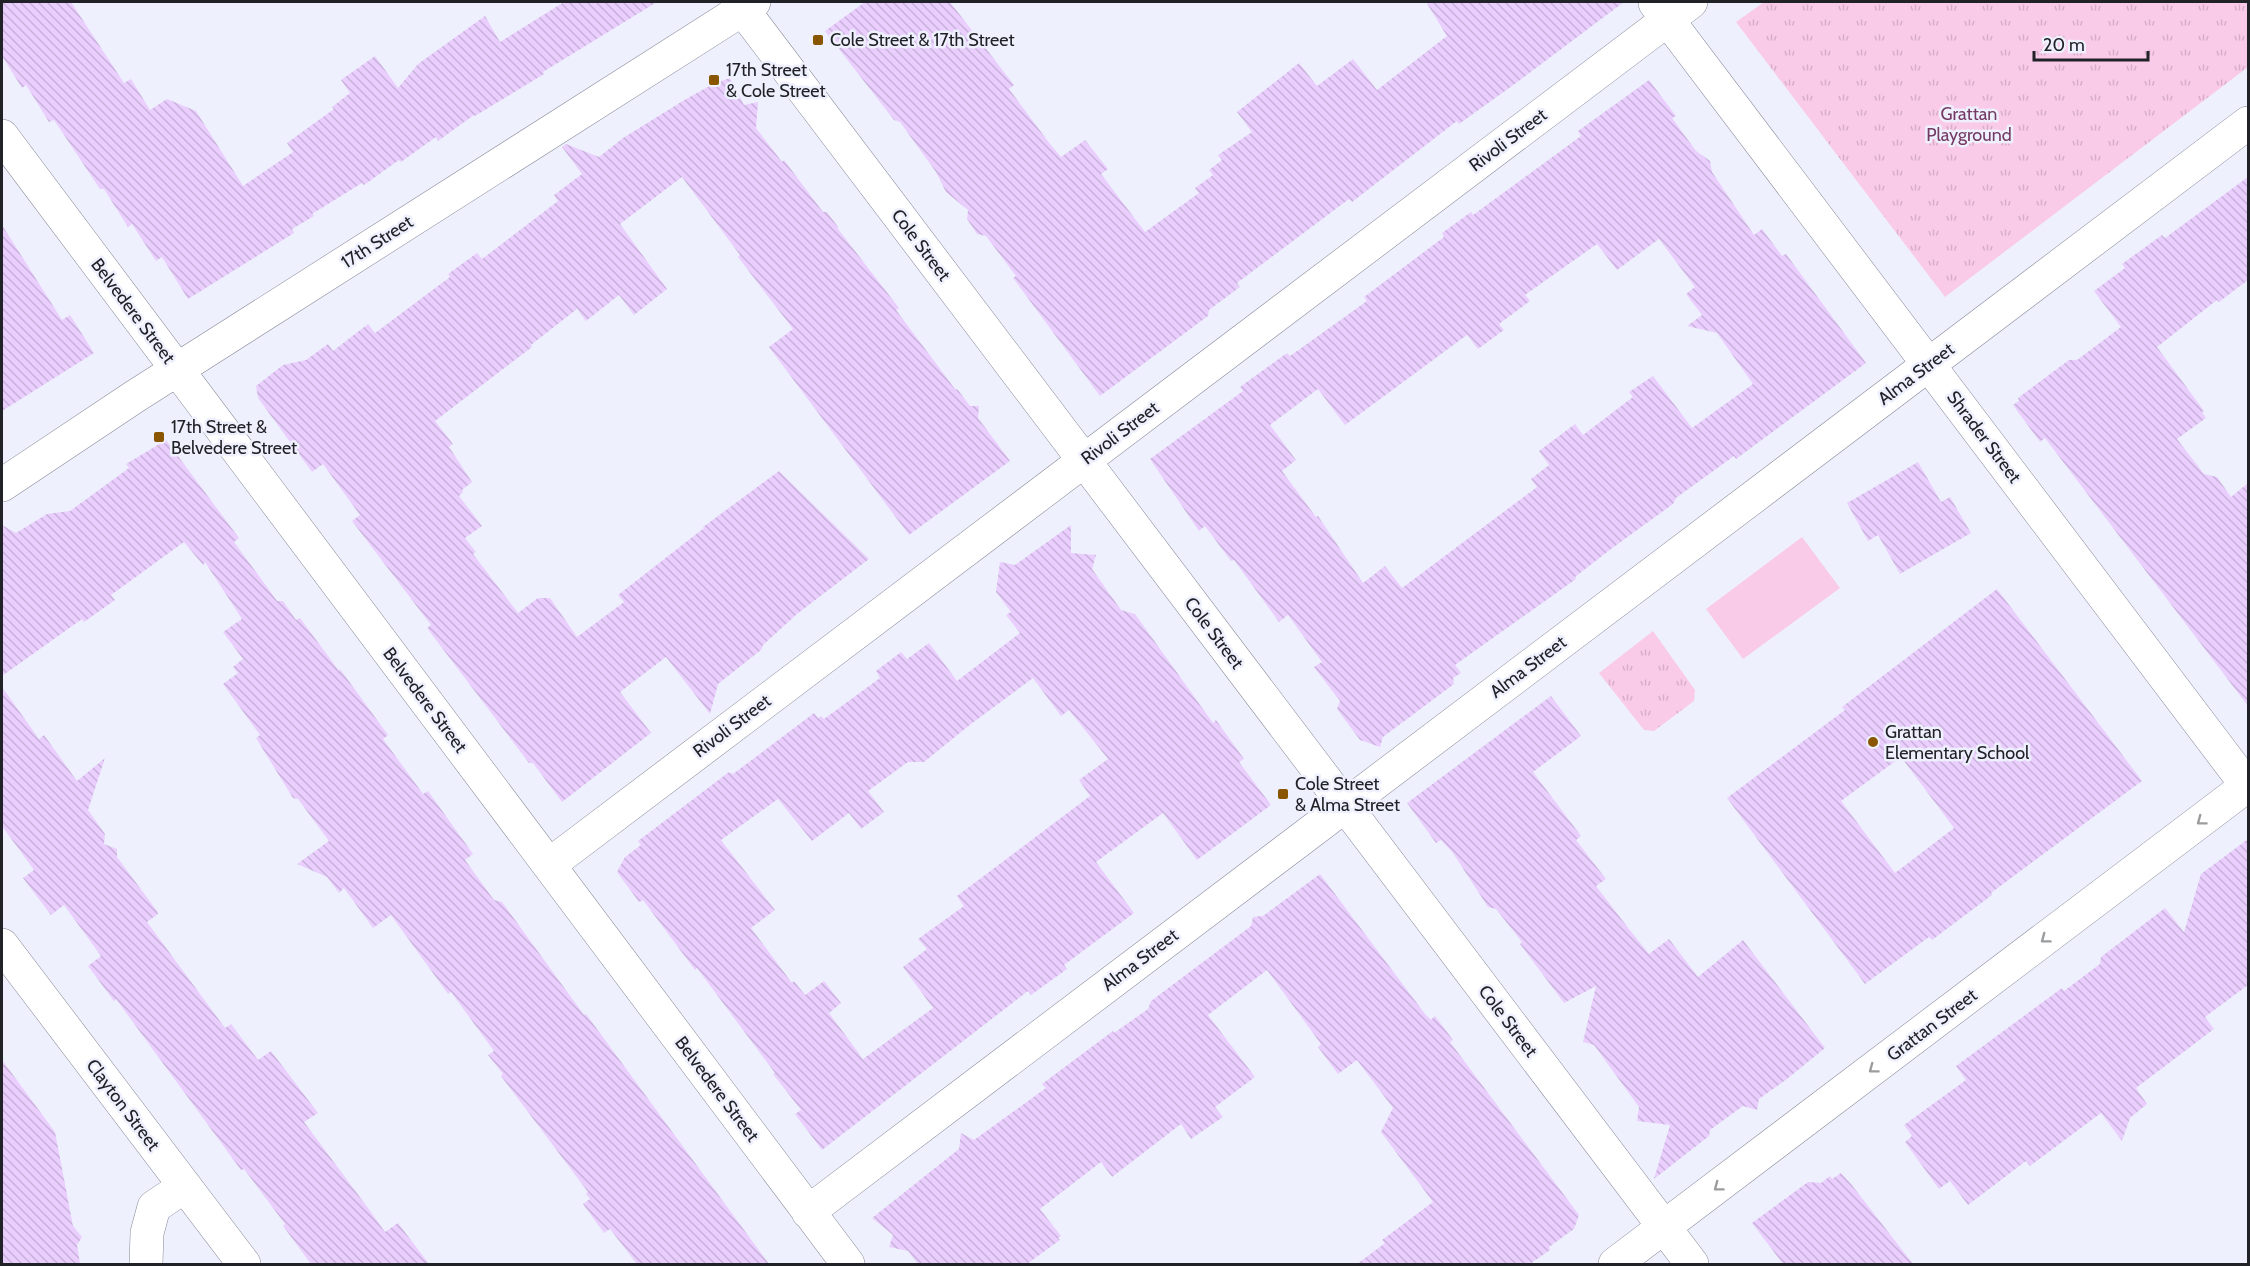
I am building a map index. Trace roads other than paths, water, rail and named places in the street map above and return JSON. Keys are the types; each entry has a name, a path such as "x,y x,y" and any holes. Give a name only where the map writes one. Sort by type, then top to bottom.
{"street":[{"name":"17th Street","path":"2,485 177,369 744,4"},
{"name":"Cole Street","path":"744,4 1084,460 1692,1264"},
{"name":"Rivoli Street","path":"549,865 1084,460 1671,8"},
{"name":"Shrader Street","path":"1671,8 1929,365 2248,786"},
{"name":"Alma Street","path":"808,1212 2248,123"},
{"name":"Belvedere Street","path":"2,136 848,1264"},
{"name":"Grattan Street","path":"1615,1264 2248,786"},
{"name":"Clayton Street","path":"2,945 244,1264"},
{"path":"146,1264 147,1233 154,1207 185,1185"}],"place":[{"name":"Cole Street & 17th Street","path":"818,40"},
{"name":"17th Street & Cole Street","path":"714,80"},
{"name":"17th Street & Belvedere Street","path":"159,437"},
{"name":"Grattan Elementary School","path":"1873,742"},
{"name":"Cole Street & Alma Street","path":"1283,794"}],"park label":[{"name":"Grattan Playground","path":"1969,124"}]}
